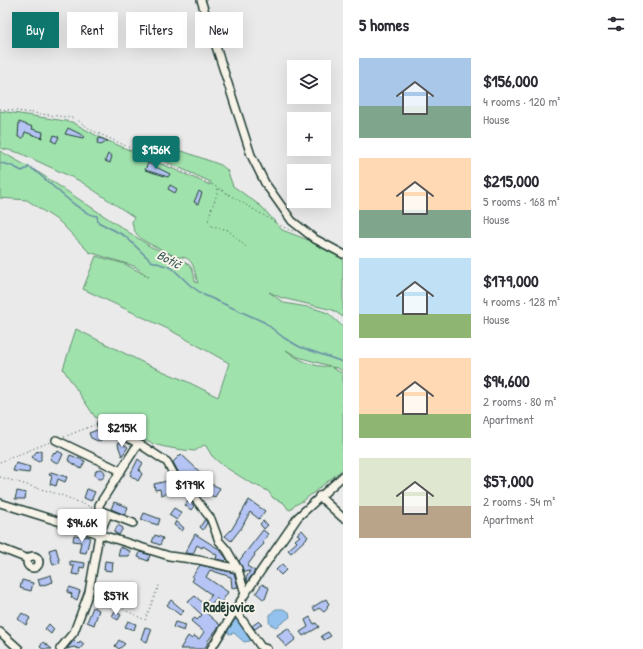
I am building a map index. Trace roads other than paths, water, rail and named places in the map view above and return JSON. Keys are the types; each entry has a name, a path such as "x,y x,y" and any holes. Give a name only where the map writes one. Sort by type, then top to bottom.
{"street":[{"path":"201,0 248,148 265,183 292,221 314,239 343,254"},
{"path":"101,424 162,458 177,480 191,493 212,519 219,541 227,550 238,569 245,594"},
{"path":"56,440 121,471"},
{"path":"133,523 99,510 99,505 138,444"},
{"path":"211,649 245,594 298,516 343,476"},
{"path":"319,496 343,518"},
{"path":"0,503 169,556 199,560 238,569"},
{"path":"60,649 74,632 89,592 99,535 108,514"},
{"path":"0,548 28,559"},
{"path":"236,610 263,648"},
{"path":"0,632 19,649"}],"water":[{"path":"276,609 283,609 289,612 290,617 276,627 270,624 269,617"},
{"path":"238,617 253,637 250,641 244,642 234,633 229,634 228,630"}],"waterway":[{"name":"Botič","path":"0,163 10,165 22,171 30,167 73,203 90,214 97,216 98,222 125,236 151,261 172,268 191,286 204,295 264,322 284,338 300,347 343,362"}],"district":[{"name":"Radějovice","path":"229,607"}]}
